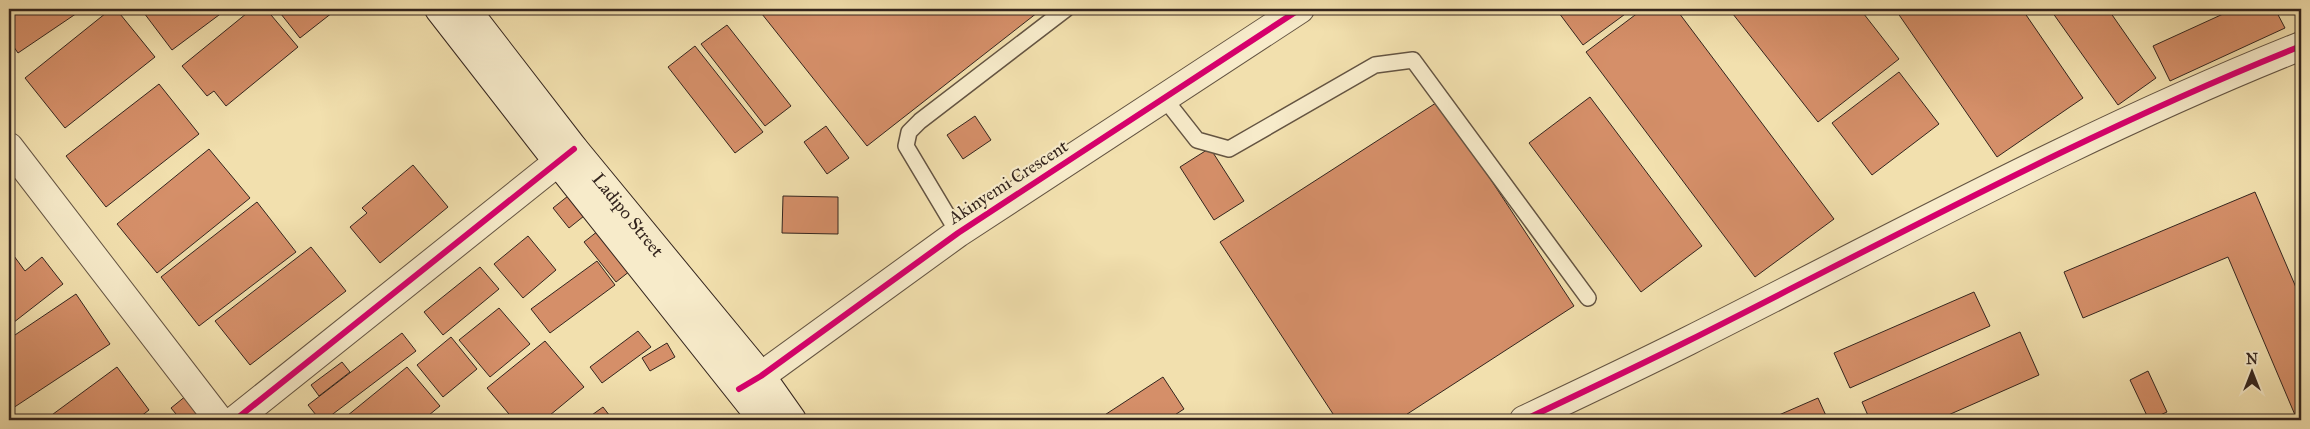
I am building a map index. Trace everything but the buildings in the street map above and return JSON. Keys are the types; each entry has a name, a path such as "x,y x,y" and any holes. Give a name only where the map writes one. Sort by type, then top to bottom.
{"street":[{"name":"Ladipo Street","path":"439,9 566,156 750,382 792,420"},
{"name":"Ladipo Street","path":"466,9 566,156"},
{"name":"Akinyemi Crescent","path":"750,382 958,232 1300,9"},
{"path":"1524,420 1687,341 1997,183 2222,78 2301,46"},
{"path":"9,147 219,420"},
{"path":"235,420 566,156"},
{"name":"Ladipo Street","path":"750,382 763,420"}],"lane":[{"path":"958,232 906,146 909,132 920,121 1066,9"},
{"path":"1164,98 1197,140 1229,149 1375,65 1413,60 1588,298"}],"cycle path":[{"path":"739,389 761,376 958,233 1300,9"},
{"path":"1524,420 1688,341 2068,149 2145,113 2301,46"},
{"path":"235,420 574,149"}]}
